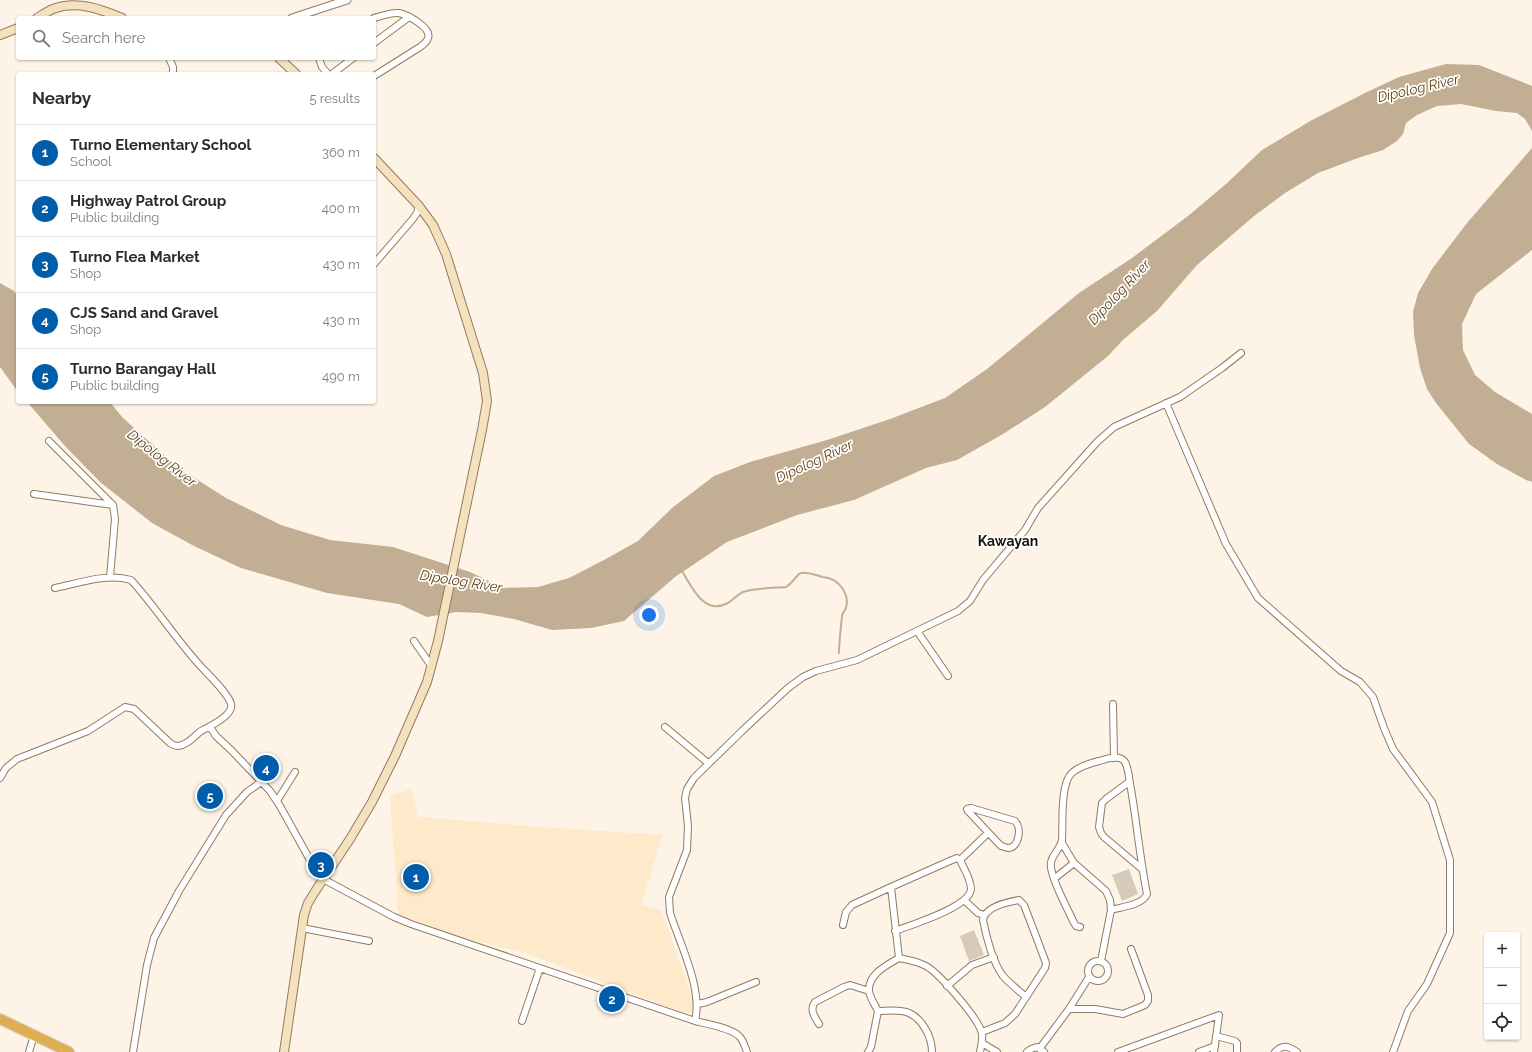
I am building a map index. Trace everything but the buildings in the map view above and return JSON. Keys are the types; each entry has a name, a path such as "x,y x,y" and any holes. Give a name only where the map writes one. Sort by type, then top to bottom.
{"highway":[{"path":"0,1018 34,1035 57,1049 69,1052"}],"main road":[{"path":"40,16 54,8 73,4 96,7 117,16"},
{"path":"0,35 16,29"},
{"path":"281,60 294,72"},
{"path":"284,1052 304,915 308,903 350,839 372,802 395,756 432,667 487,401 483,373 446,254 432,225 419,206 376,160"}],"street":[{"path":"298,16 347,0"},
{"path":"376,17 386,14 398,13 409,17 426,28 429,37 426,42 376,75"},
{"path":"376,42 409,17"},
{"path":"170,60 173,72"},
{"path":"320,60 322,67 326,72"},
{"path":"335,72 350,60"},
{"path":"376,262 412,220 419,206"},
{"path":"695,1021 698,1004 691,974 668,906 669,897 687,850 688,826 685,798 686,789 694,778 788,688 803,677 816,671 858,660 966,606 983,580 1025,530 1038,508 1097,442 1114,427 1180,397 1241,353"},
{"path":"1166,403 1226,544 1258,598 1341,671 1360,682 1373,697 1393,749 1432,802 1450,860 1450,933 1427,984 1408,1011 1393,1052"},
{"path":"50,441 113,506 115,519 110,578"},
{"path":"34,494 113,506"},
{"path":"0,778 6,768 17,759 88,731 125,707 134,709 160,735 175,746 184,744 210,727 230,711 231,704 229,700 196,662 130,580 120,577 110,578 55,588"},
{"path":"917,631 948,676"},
{"path":"414,641 432,667"},
{"path":"1113,704 1114,758"},
{"path":"210,727 216,736 232,751 277,801 310,860 323,879 394,917 411,924 695,1021 730,1031 740,1036 744,1042 747,1052"},
{"path":"665,727 708,763"},
{"path":"1101,962 1111,910 1110,900 1106,891 1074,863 1062,843 1063,805 1067,778 1071,773 1077,769 1097,762 1114,758 1124,761 1126,764 1135,811 1142,869 1147,894 1146,897 1140,902 1111,910"},
{"path":"277,801 295,772"},
{"path":"133,1052 147,965 154,938 179,891 226,815 247,792 261,782"},
{"path":"1129,782 1106,798 1102,803 1099,827 1100,833 1104,837 1142,869"},
{"path":"971,808 1015,821 1019,825 1020,830 1016,843 1012,847 1008,848 1001,846 988,833 967,809 971,808"},
{"path":"960,860 988,833"},
{"path":"1062,843 1053,856 1051,868 1073,921 1076,926 1080,927"},
{"path":"843,925 846,912 852,906 890,887 952,860 957,858 960,860"},
{"path":"895,931 930,919 968,898 971,890 970,883 960,860"},
{"path":"1055,878 1074,863"},
{"path":"890,887 899,958"},
{"path":"964,900 978,913 984,915"},
{"path":"982,1032 1005,1023 1015,1014 1045,968 1046,963 1024,905 1019,900 1011,901 988,911 984,915 984,924 999,970 1004,977 1026,997"},
{"path":"302,928 369,941"},
{"path":"1069,1009 1095,1009 1123,1014 1145,1004 1148,1001 1148,995 1131,948"},
{"path":"947,986 972,965 994,957"},
{"path":"868,1052 871,1047 878,1011 869,991 872,981 876,974 884,966 899,958 926,966 947,986 971,1014 982,1032 980,1052"},
{"path":"1095,961 1101,962 1107,968 1106,977 1102,981 1096,982 1089,977 1087,972 1088,966 1095,961"},
{"path":"522,1021 540,968"},
{"path":"1027,1052 1034,1047 1042,1050 1089,977"},
{"path":"698,1004 707,1002 756,982"},
{"path":"819,1024 812,1012 815,1002 850,985 869,991"},
{"path":"878,1011 900,1011 910,1013 916,1017 926,1030 931,1040 932,1052"},
{"path":"1120,1052 1218,1015 1220,1016 1214,1049 1199,1052"},
{"path":"29,1052 34,1035"},
{"path":"1216,1036 1235,1041 1237,1043 1237,1052"},
{"path":"982,1043 997,1052"},
{"path":"1275,1052 1283,1046 1289,1047 1297,1052"}],"shaded area":[{"path":"411,789 419,817 663,835 641,904 661,910 695,1005 692,1013 681,1012 534,956 451,934 398,914 390,796"},
{"path":"1129,869 1138,894 1122,901 1112,875"},
{"path":"974,930 984,955 969,961 960,936"}],"water":[{"name":"Dipolog River","path":"1446,64 1479,65 1532,86 1532,131 1525,119 1517,113 1496,111 1461,104 1437,106 1417,115 1406,123 1403,134 1397,141 1383,150 1318,173 1285,193 1254,216 1197,265 1157,311 1123,340 1108,356 1045,407 1003,434 957,460 926,468 854,500 797,515 727,542 675,577 624,621 591,628 552,630 514,619 481,613 456,612 427,617 399,604 327,593 241,568 194,546 152,523 100,482 65,446 29,404 112,404 122,417 177,467 226,498 281,525 330,540 393,547 470,572 503,588 538,587 569,578 638,541 672,508 714,476 750,462 827,440 890,419 945,398 987,369 1079,293 1132,258 1188,216 1226,184 1262,150 1312,120 1399,77"},
{"path":"1532,148 1532,250 1476,294 1462,324 1463,350 1475,375 1495,392 1532,414 1532,482 1497,464 1469,444 1436,403 1427,389 1420,368 1414,335 1413,312 1418,293 1432,269 1467,223"},
{"path":"0,283 16,294 16,389 0,367"}],"waterway":[{"path":"682,571 700,598 712,606 720,606 728,603 741,593 748,591 786,587 799,574 802,573 833,580 842,587 847,602 846,608 842,615 839,653"}],"place":[{"name":"CJS Sand and Gravel","path":"266,768"},
{"name":"Turno Barangay Hall","path":"210,796"},
{"name":"Turno Flea Market","path":"321,865"},
{"name":"Turno Elementary School","path":"416,877"},
{"name":"Highway Patrol Group","path":"612,999"}],"district":[{"name":"Kawayan","path":"1008,541"}]}
